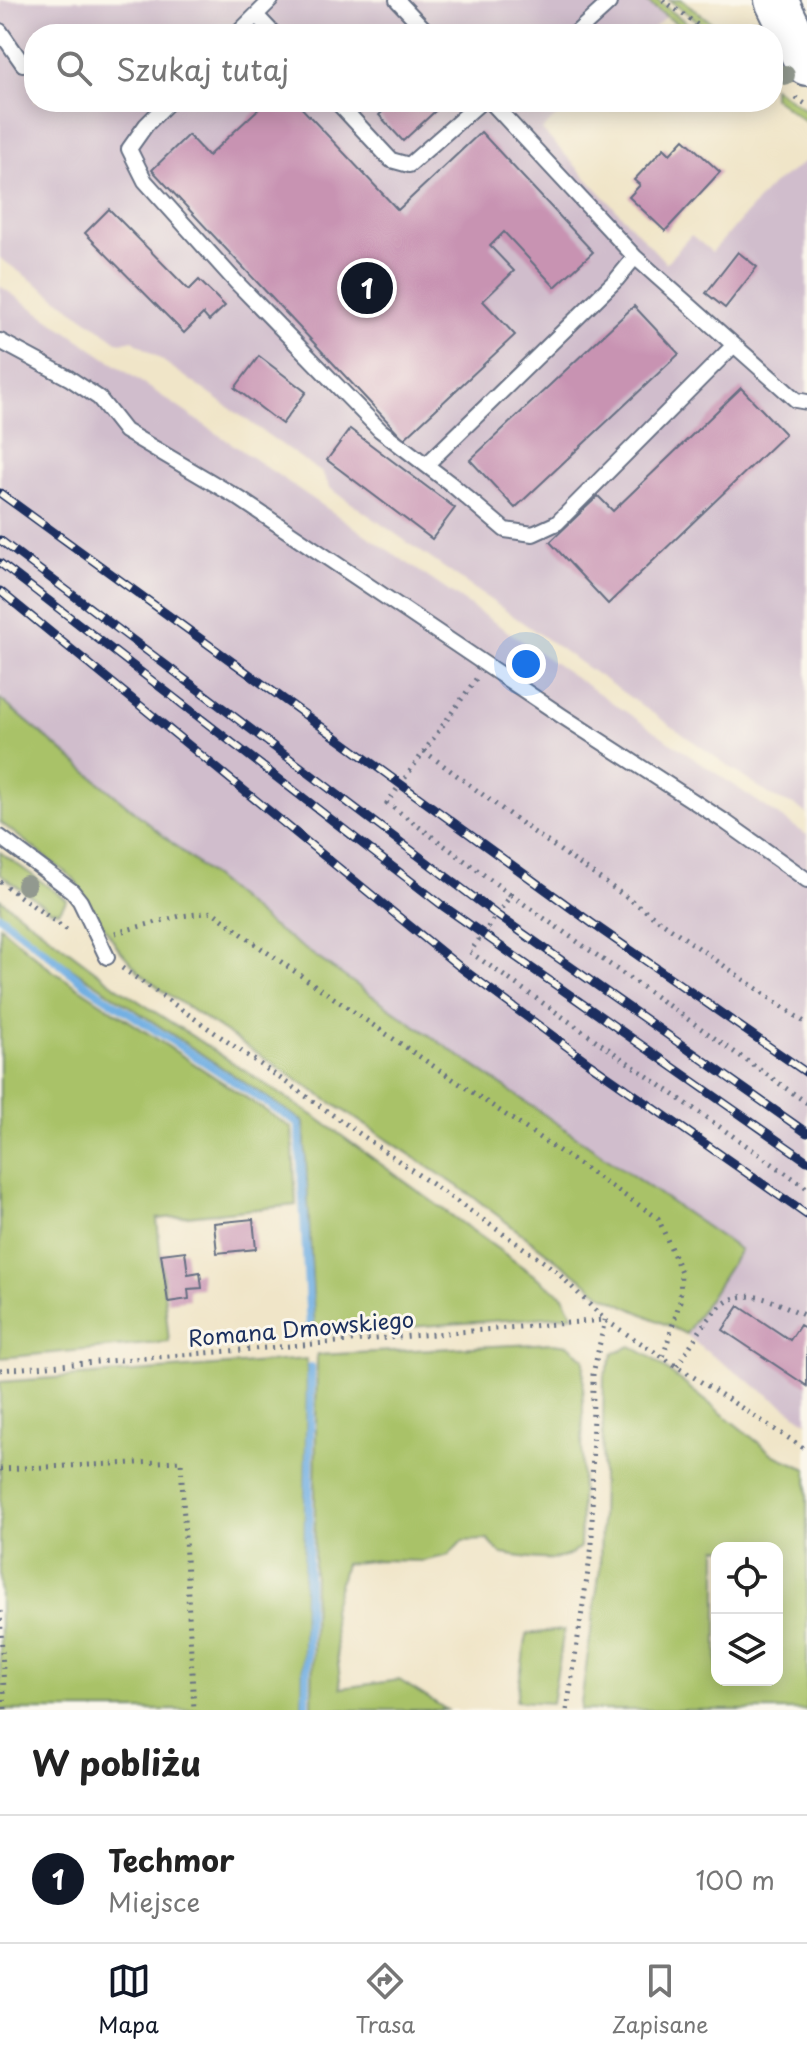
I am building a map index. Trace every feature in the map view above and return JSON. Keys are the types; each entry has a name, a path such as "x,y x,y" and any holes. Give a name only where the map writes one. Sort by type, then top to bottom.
{"street":[{"path":"776,0 807,64"}],"lane":[{"path":"247,24 271,0"},
{"path":"397,0 420,24"},
{"path":"586,24 609,3"},
{"path":"256,15 265,24"},
{"path":"0,31 23,64"},
{"path":"159,112 129,149 145,181 236,282 380,430 505,530 533,534 557,523 733,346"},
{"path":"351,112 391,160 409,165 470,112"},
{"path":"503,112 635,257 796,400 807,402"},
{"path":"426,465 617,279 635,257"},
{"path":"0,341 99,398 125,431 240,499 724,821 807,880"},
{"path":"0,837 72,891 107,957"}],"path":[{"path":"663,0 696,24"},
{"path":"486,665 387,803 511,895 807,1103"},
{"path":"424,751 525,826 807,1024"},
{"path":"0,882 555,1270 605,1320 807,1450"},
{"path":"511,895 470,952 807,1188"},
{"path":"97,937 180,916 213,912 330,996 658,1218 681,1272 680,1301 663,1357"},
{"path":"677,1366 709,1317 723,1303 741,1294 780,1302 807,1317"},
{"path":"567,1710 592,1545 593,1374 605,1320"},
{"name":"Romana Dmowskiego","path":"0,1370 605,1320"},
{"path":"0,1469 181,1461 194,1710"},
{"path":"0,1611 5,1710"}],"shaded area":[{"path":"0,0 644,0 667,16 658,24 24,24 24,112 561,112 542,130 666,263 691,235 712,252 771,186 807,160 807,814 773,797 331,489 322,473 133,340 120,343 0,258"},
{"path":"0,286 807,835 807,1422 686,1334 739,1249 270,925 0,699"}],"green space":[{"path":"644,0 657,0 688,24 677,24"},
{"path":"669,0 682,0 714,24 702,24"},
{"path":"783,94 807,111 807,123 783,105"},
{"path":"0,699 270,925 740,1250 686,1334 604,1296 468,1193 163,991 138,971 118,948 74,879 0,822"},
{"path":"0,852 67,900 59,911 50,910 0,874"},
{"path":"0,899 117,987 320,1120 563,1296 573,1315 315,1334 304,1122 34,943 0,914"},
{"path":"0,926 50,969 292,1128 296,1205 157,1219 169,1342 0,1358"},
{"path":"553,1343 569,1345 584,1359 580,1548 562,1557 542,1559 501,1554 488,1540 462,1541 449,1555 423,1561 378,1560 345,1564 332,1610 341,1688 399,1680 447,1710 312,1710 317,1355"},
{"path":"631,1346 652,1358 774,1455 807,1469 807,1710 580,1710 600,1569 604,1377 614,1353"},
{"path":"307,1359 302,1710 0,1710 0,1382"},
{"path":"564,1630 552,1703 516,1701 527,1634"}],"building":[{"path":"255,112 305,112 398,210 481,132 593,252 555,287 504,232 490,246 514,271 483,301 515,335 404,439 152,170 188,135 208,156"},
{"path":"382,112 434,112 403,141 379,115"},
{"path":"684,139 720,172 665,231 629,197 640,185 634,180 664,148 670,154"},
{"path":"109,209 189,290 199,280 225,306 209,321 203,314 184,333 85,233"},
{"path":"738,252 757,267 725,308 706,293"},
{"path":"634,306 679,354 515,508 470,460"},
{"path":"259,356 306,392 282,424 235,388"},
{"path":"741,388 785,434 608,604 550,542 598,496 613,511"},
{"path":"350,429 455,508 432,539 327,460"},
{"path":"253,1219 256,1249 217,1253 214,1223"},
{"path":"185,1251 188,1274 200,1272 202,1288 188,1289 189,1299 168,1302 161,1254"},
{"path":"739,1306 790,1340 800,1325 807,1329 807,1386 723,1330"}],"waterway":[{"path":"0,916 88,986 299,1124 310,1326"},
{"path":"306,1710 311,1367"}],"railway":[{"path":"0,493 593,924 807,1073"},
{"path":"0,540 497,915 807,1133"},
{"path":"0,563 443,906 807,1161"},
{"path":"0,591 460,967 589,1063 807,1215"}],"place":[{"name":"Techmor","path":"367,288"}]}
